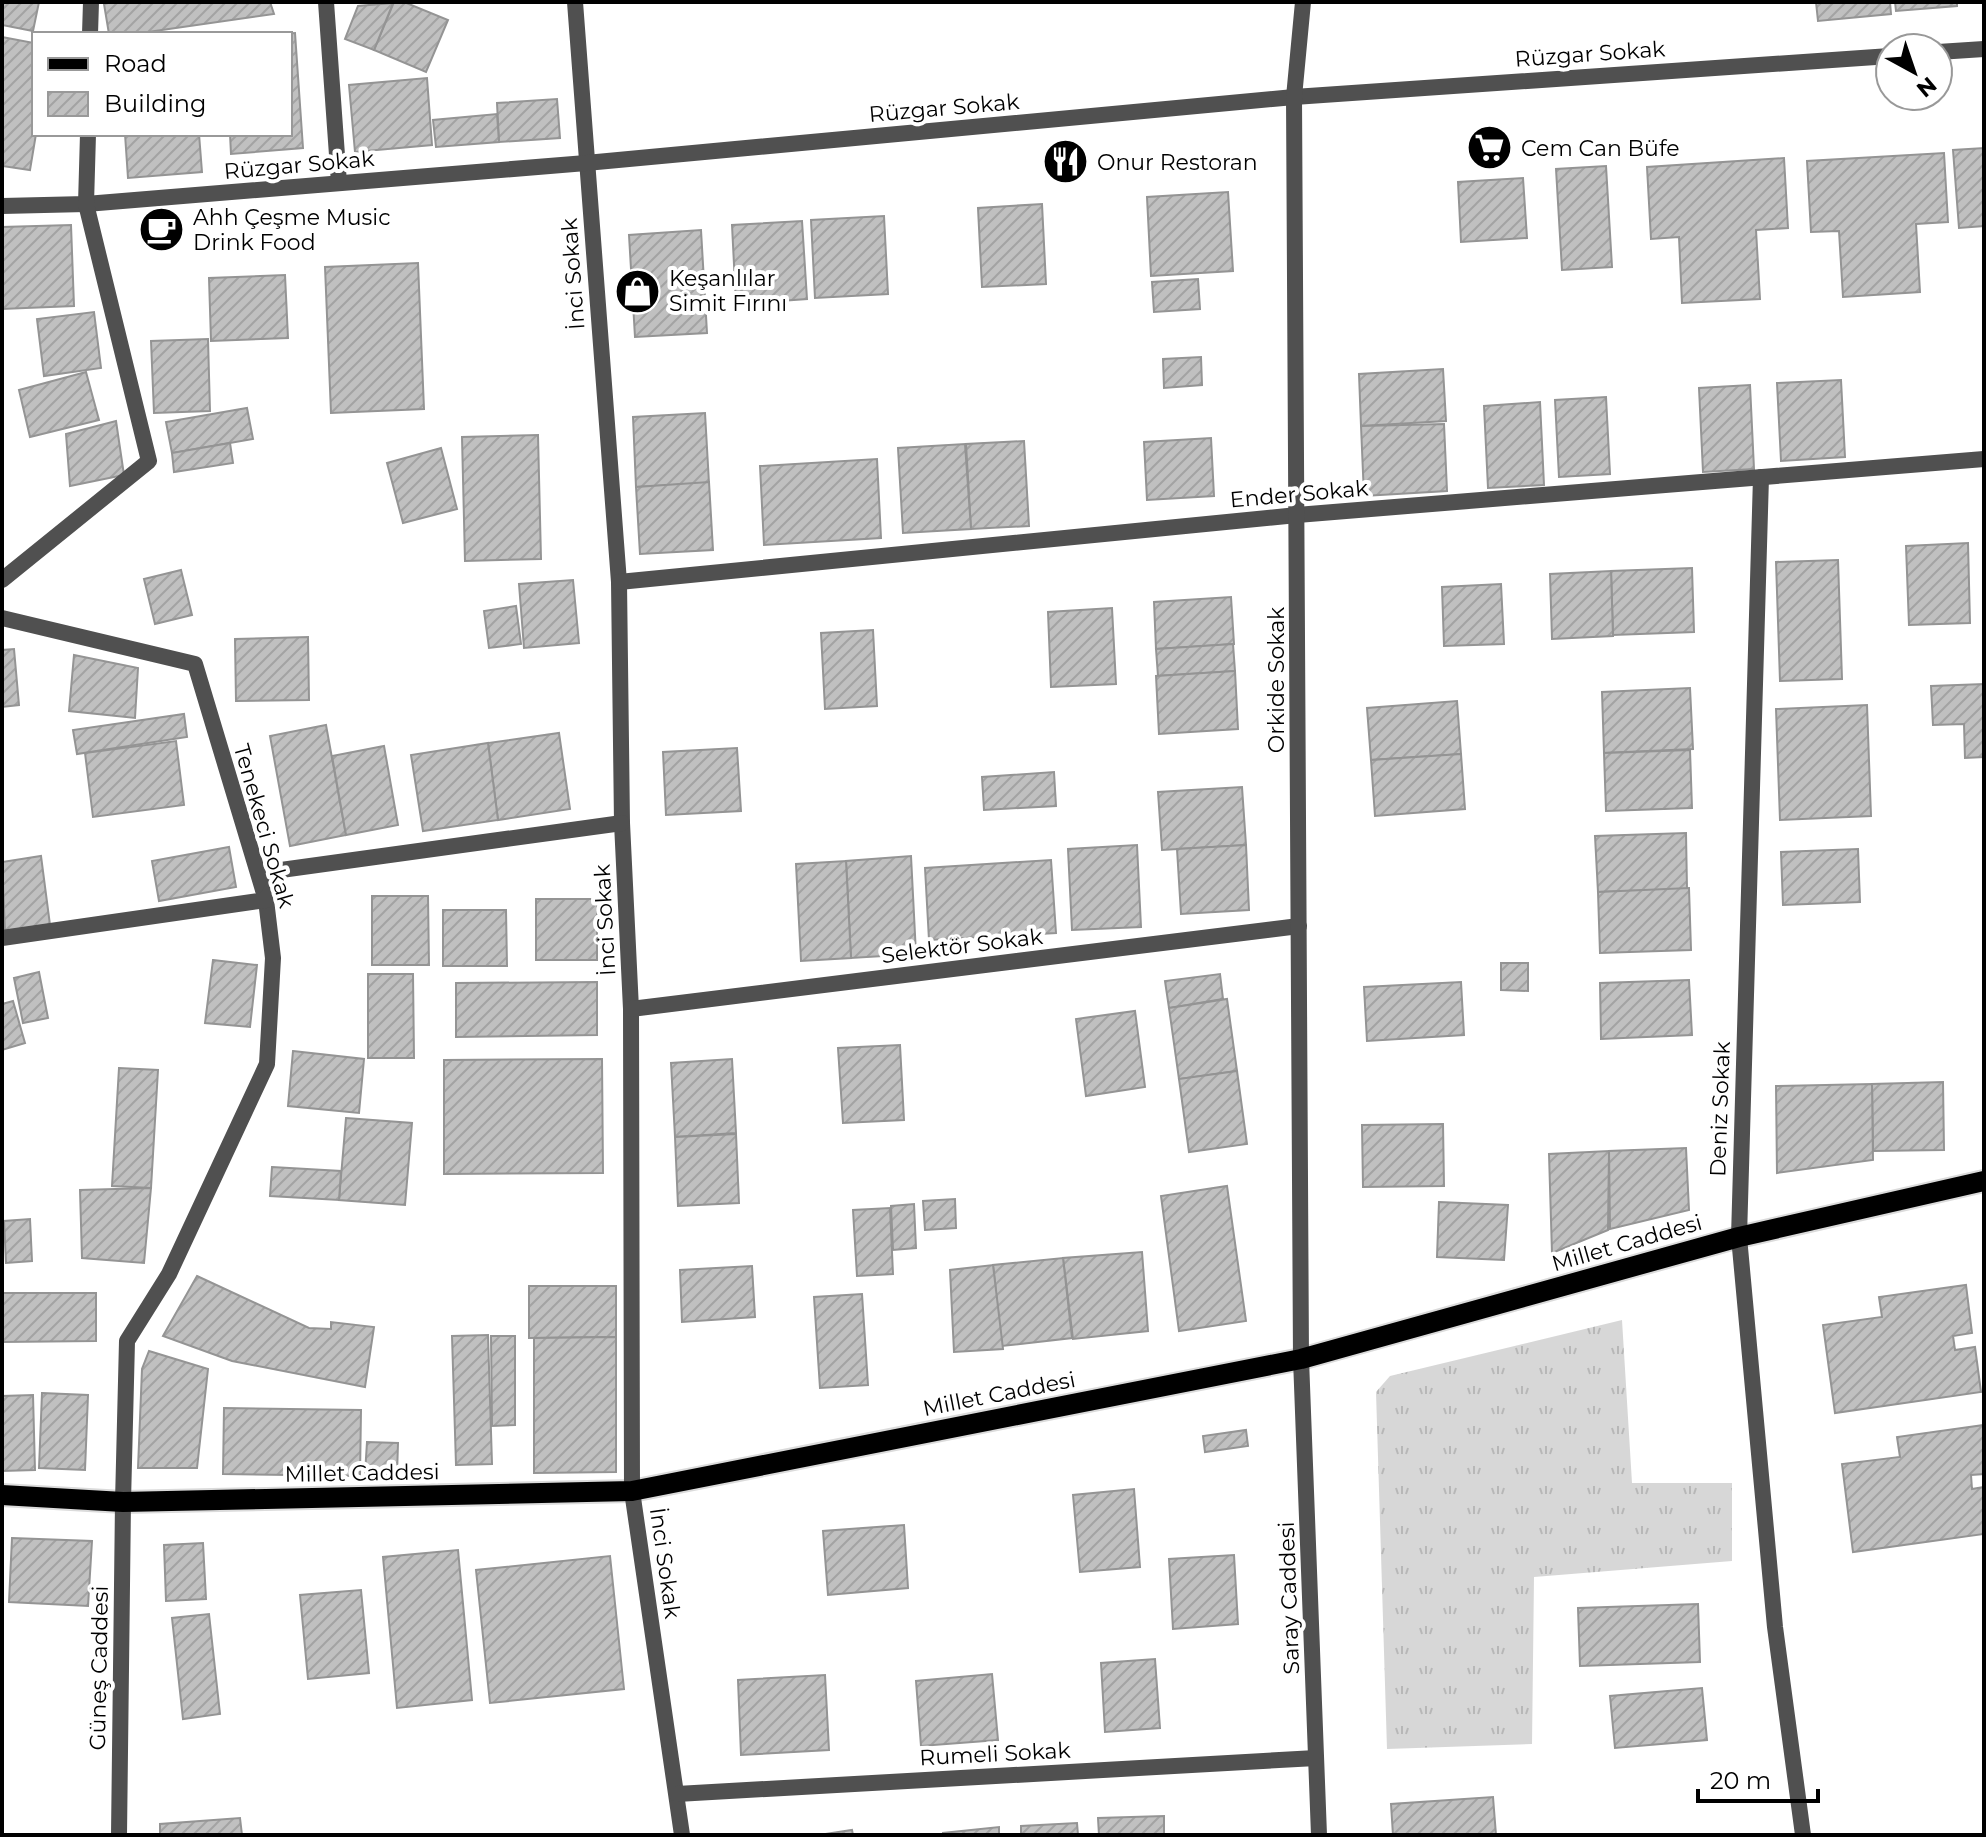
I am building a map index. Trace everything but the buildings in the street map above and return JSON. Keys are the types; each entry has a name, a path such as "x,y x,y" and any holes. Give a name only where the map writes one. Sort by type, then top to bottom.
{"main road":[{"name":"Millet Caddesi","path":"2,1495 123,1502 632,1491 1301,1359 1739,1237 1984,1181"}],"street":[{"path":"90,32 91,2"},
{"path":"326,2 339,183"},
{"name":"İnci Sokak","path":"575,2 619,582 622,823 631,1009 632,1491 682,1835"},
{"name":"Orkide Sokak","path":"1301,1359 1294,97 1303,2"},
{"path":"1954,51 1984,49"},
{"name":"Rüzgar Sokak","path":"2,206 86,204 586,163 1294,97 1874,57"},
{"path":"2,580 149,461 86,204 88,136"},
{"name":"Ender Sokak","path":"619,582 1297,515 1984,459"},
{"name":"Deniz Sokak","path":"1761,477 1739,1237 1775,1627 1803,1835"},
{"name":"Tenekeci Sokak","path":"2,618 195,664 266,900 273,958 267,1064 169,1274 127,1341 123,1502"},
{"path":"2,938 266,900 281,870 622,823"},
{"name":"Selektör Sokak","path":"631,1009 1299,926"},
{"name":"Saray Caddesi","path":"1301,1359 1319,1835"},
{"name":"Güneş Caddesi","path":"119,1835 123,1502"},
{"name":"Rumeli Sokak","path":"677,1794 1316,1758"}],"green space":[{"path":"1622,1320 1632,1483 1732,1483 1732,1561 1534,1577 1532,1744 1387,1749 1376,1392 1390,1376"}],"place":[{"name":"Cem Can Büfe","path":"1490,148"},
{"name":"Onur Restoran","path":"1066,162"},
{"name":"Ahh Çeşme Music Drink Food","path":"162,230"},
{"name":"Keşanlılar Simit Fırını","path":"638,291"}]}
